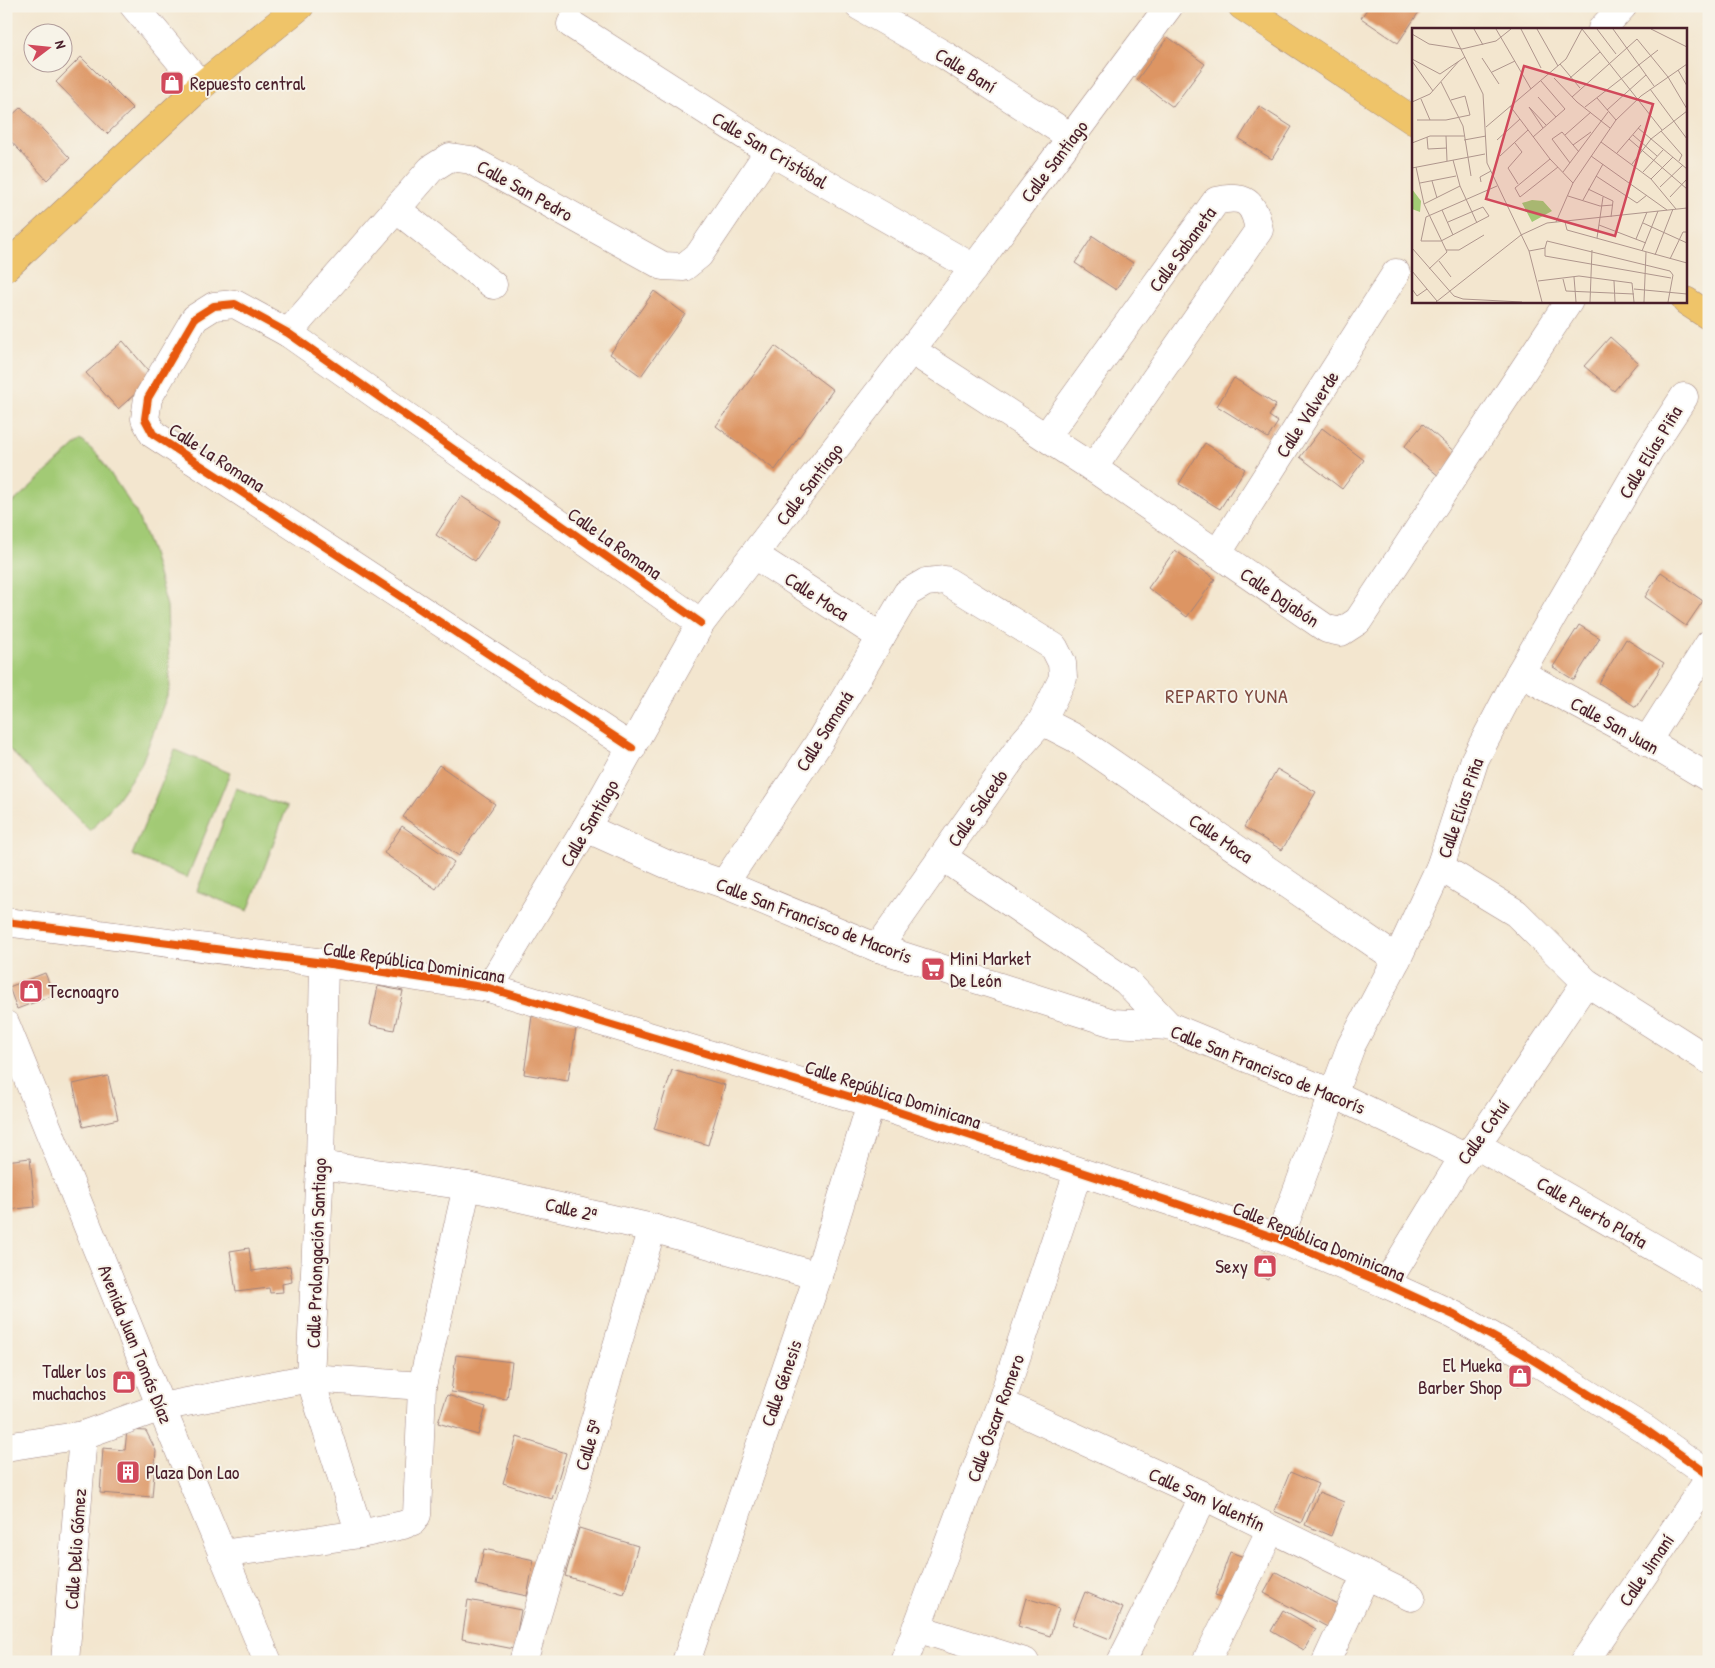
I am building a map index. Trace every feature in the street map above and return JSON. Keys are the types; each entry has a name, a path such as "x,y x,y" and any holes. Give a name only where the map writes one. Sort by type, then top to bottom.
{"main road":[{"path":"6,266 201,86 300,6"},
{"path":"1242,6 1412,120"},
{"path":"1688,302 1709,316"}],"street":[{"path":"134,6 201,86"},
{"name":"Calle Baní","path":"859,6 946,56 1071,138"},
{"name":"Calle Santiago","path":"489,988 586,828 701,624 974,268 1169,6"},
{"path":"1603,28 1623,6"},
{"name":"Calle San Cristóbal","path":"570,24 769,151 974,268"},
{"name":"Calle San Pedro","path":"288,333 431,169 450,157 471,160 663,266 684,267 699,255 769,151"},
{"name":"Calle Sabaneta","path":"1046,437 1216,201 1231,197 1246,201 1256,214 1259,230 1094,468"},
{"path":"396,209 493,285"},
{"name":"Calle Valverde","path":"1217,554 1396,273"},
{"name":"Calle Dajabón","path":"911,350 1094,468 1327,629 1341,632 1358,621 1568,302"},
{"name":"Calle La Romana","path":"632,748 153,434 145,419 148,398 195,318 214,306 236,304 288,333 701,624"},
{"name":"Calle Elías Piña","path":"1278,1239 1351,1046 1397,959 1440,867 1475,758 1520,673 1650,449 1684,397"},
{"name":"Calle Moca","path":"754,555 881,637"},
{"name":"Calle Samaná","path":"724,884 818,744 907,593 926,582 945,580 1054,646 1062,663"},
{"path":"1647,741 1709,644"},
{"name":"Calle Salcedo","path":"878,948 1022,744 1042,721 1064,678 1062,663"},
{"name":"Calle San Juan","path":"1520,673 1647,741 1709,778"},
{"name":"Calle Moca","path":"1042,721 1075,738 1397,959"},
{"name":"Calle San Francisco de Macorís","path":"586,828 666,864 724,884 878,948 1113,1023 1169,1026 1470,1151"},
{"path":"943,857 1126,981 1169,1026"},
{"path":"1440,867 1516,913 1586,982 1709,1060"},
{"name":"Calle República Dominicana","path":"6,922 324,963 489,988 871,1103 1078,1172 1169,1200 1278,1239 1386,1284 1454,1315 1522,1352 1646,1430 1709,1477"},
{"name":"Calle Prolongación Santiago","path":"324,963 320,1165 310,1378 360,1534"},
{"name":"Calle Cotuí","path":"1386,1284 1456,1169 1586,982"},
{"name":"Avenida Juan Tomás Díaz","path":"6,1025 161,1407 268,1662"},
{"name":"Calle Génesis","path":"686,1662 818,1276 871,1103"},
{"name":"Calle Puerto Plata","path":"1470,1151 1709,1279"},
{"name":"Calle 2ª","path":"320,1165 467,1186 652,1228 818,1276"},
{"name":"Calle Óscar Romero","path":"904,1662 1001,1403 1078,1172"},
{"path":"222,1554 360,1534 403,1525 413,1521 417,1515 422,1386 467,1186"},
{"name":"Calle 5ª","path":"523,1662 652,1228"},
{"path":"6,1447 83,1435 161,1407 310,1378 422,1386"},
{"name":"Calle San Valentín","path":"1001,1403 1204,1496 1411,1597"},
{"name":"Calle Delio Gómez","path":"65,1662 83,1435"},
{"name":"Calle Jimaní","path":"1584,1662 1709,1477"},
{"path":"1121,1662 1204,1496"},
{"path":"1206,1662 1271,1529"},
{"path":"1326,1662 1366,1575"},
{"path":"916,1628 1025,1662"}],"green space":[{"path":"81,440 98,455 136,512 151,550 167,606 170,688 141,765 112,806 90,831 6,746 6,509"},
{"path":"175,750 230,773 187,878 132,855"},
{"path":"236,788 287,807 248,911 197,891"}],"building":[{"path":"1369,6 1423,6 1398,43 1361,18"},
{"path":"1168,37 1205,64 1173,107 1137,80"},
{"path":"81,57 133,109 107,134 56,82 66,72 72,72 72,66"},
{"path":"1259,106 1292,127 1272,159 1239,139"},
{"path":"21,107 70,158 47,180 6,136 6,121"},
{"path":"1093,236 1133,263 1116,290 1075,263"},
{"path":"654,291 685,314 641,376 610,354"},
{"path":"1610,337 1638,362 1614,391 1584,366"},
{"path":"123,341 154,377 118,409 86,373"},
{"path":"775,346 833,390 775,470 716,426"},
{"path":"1234,378 1276,405 1269,416 1278,422 1268,438 1217,406"},
{"path":"1423,424 1458,455 1440,477 1404,447"},
{"path":"1322,428 1364,460 1342,489 1300,457"},
{"path":"1205,443 1245,469 1220,509 1179,484"},
{"path":"461,496 501,522 475,561 436,535"},
{"path":"1175,550 1215,579 1187,617 1148,588"},
{"path":"1661,572 1703,601 1686,626 1645,597"},
{"path":"1579,625 1600,638 1574,680 1553,667"},
{"path":"1626,639 1664,663 1636,707 1599,683"},
{"path":"439,765 495,804 459,856 403,817"},
{"path":"1277,769 1316,792 1282,850 1244,827"},
{"path":"402,826 454,862 436,889 384,853"},
{"name":"Tecnoagro","path":"45,973 54,995 17,1009 9,987"},
{"path":"378,986 403,991 394,1030 370,1025"},
{"path":"532,1016 577,1022 568,1081 524,1074"},
{"path":"672,1070 725,1085 708,1145 654,1129"},
{"path":"108,1076 118,1119 83,1127 73,1084"},
{"path":"30,1158 35,1207 6,1210 6,1161"},
{"path":"249,1248 252,1271 290,1266 292,1282 282,1284 283,1292 270,1293 269,1288 236,1292 230,1251"},
{"name":"Sexy","path":"1262,1254 1274,1258 1268,1279 1256,1275"},
{"path":"456,1355 512,1362 507,1399 451,1392"},
{"name":"El Mueka Barber Shop","path":"1522,1366 1529,1371 1519,1386 1511,1380"},
{"path":"447,1395 486,1407 478,1435 438,1423"},
{"name":"Plaza Don Lao","path":"127,1430 146,1431 156,1451 152,1497 100,1493 103,1448 125,1450"},
{"path":"517,1437 566,1453 552,1499 503,1483"},
{"path":"1290,1472 1318,1484 1301,1523 1274,1511"},
{"path":"1319,1492 1344,1502 1331,1536 1305,1525"},
{"path":"579,1528 638,1546 624,1594 565,1576"},
{"path":"484,1549 534,1560 527,1596 476,1585"},
{"path":"1230,1552 1250,1559 1235,1601 1215,1595"},
{"path":"1276,1572 1344,1608 1333,1630 1264,1593"},
{"path":"1085,1592 1123,1608 1110,1639 1072,1624"},
{"path":"1026,1598 1059,1608 1050,1636 1018,1626"},
{"path":"468,1600 521,1610 514,1649 462,1639"},
{"path":"1283,1610 1316,1629 1304,1650 1271,1631"}],"cycle path":[{"path":"632,748 153,434 145,419 148,398 195,318 214,306 235,304 288,333 701,623"},
{"path":"6,922 324,963 489,988 871,1103 1279,1239 1386,1284 1454,1315 1522,1353 1646,1430 1709,1475"}],"place":[{"name":"Repuesto central","path":"172,83"},
{"name":"Mini Market De León","path":"933,969"},
{"name":"Tecnoagro","path":"31,991"},
{"name":"Sexy","path":"1265,1266"},
{"name":"El Mueka Barber Shop","path":"1520,1376"},
{"name":"Taller los muchachos","path":"124,1382"},
{"name":"Plaza Don Lao","path":"128,1472"}],"district":[{"name":"REPARTO YUNA","path":"1227,695"}]}
